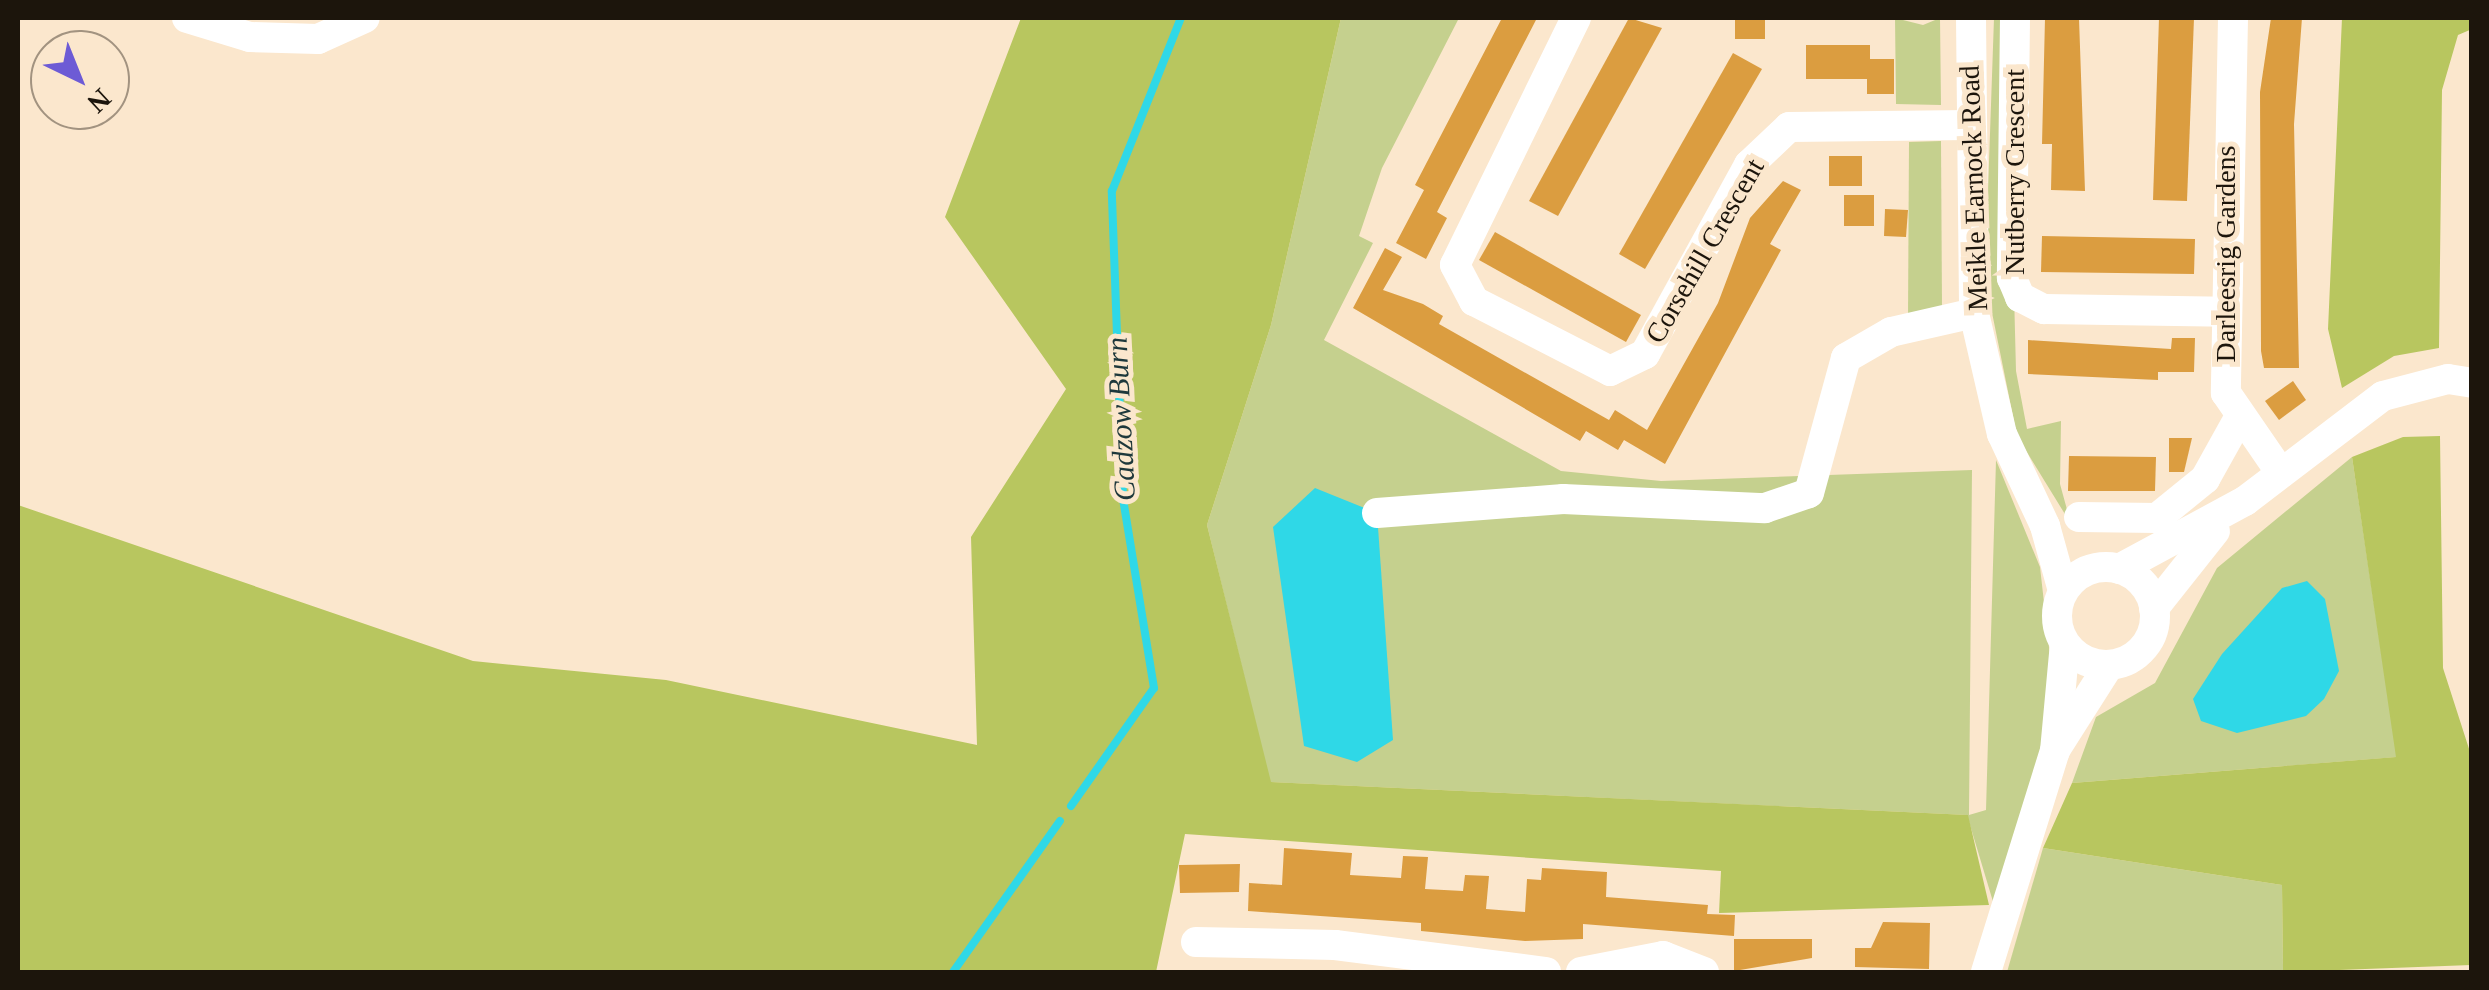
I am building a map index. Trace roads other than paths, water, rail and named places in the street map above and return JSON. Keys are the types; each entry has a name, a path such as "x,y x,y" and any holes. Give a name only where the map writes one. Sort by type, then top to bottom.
{"street":[{"path":"187,18 250,37 318,39 365,18"},
{"name":"Corsehill Crescent","path":"1576,18 1455,265 1474,301 1610,371 1645,354 1749,164 1789,127 1970,126"},
{"name":"Meikle Earnock Road","path":"1970,18 1974,313 2002,434 2046,526 2063,591"},
{"name":"Nutberry Crescent","path":"2015,18 2012,278 2020,298 2044,309 2225,312"},
{"name":"Darleesrig Gardens","path":"2233,18 2226,393 2281,473"},
{"path":"1377,513 1563,499 1780,503 1810,493 1846,358 1890,332 1974,313"},
{"path":"1986,972 2054,751 2065,644 2063,591 2245,501 2383,396 2448,379 2472,383"},
{"path":"2079,517 2157,518 2204,479 2214,448 2240,416"},
{"path":"2054,751 2109,665 2144,646 2154,608 2245,501"},
{"name":"Meikle Earnock Road","path":"2046,526 2111,568"},
{"path":"2111,568 2154,608"},
{"path":"2065,644 2109,665"},
{"path":"1216,933 1546,972"},
{"path":"1581,972 1663,956 1704,972"}],"water":[{"path":"1315,488 1377,513 1393,740 1357,762 1304,746 1273,527"},
{"path":"2307,581 2325,599 2339,671 2324,699 2306,716 2237,733 2201,721 2193,699 2222,654 2282,588"}],"waterway":[{"name":"Cadzow Burn","path":"1071,806 1154,688 1123,498 1112,191 1181,18"},
{"name":"Cadzow Burn","path":"953,972 1060,821"}]}
